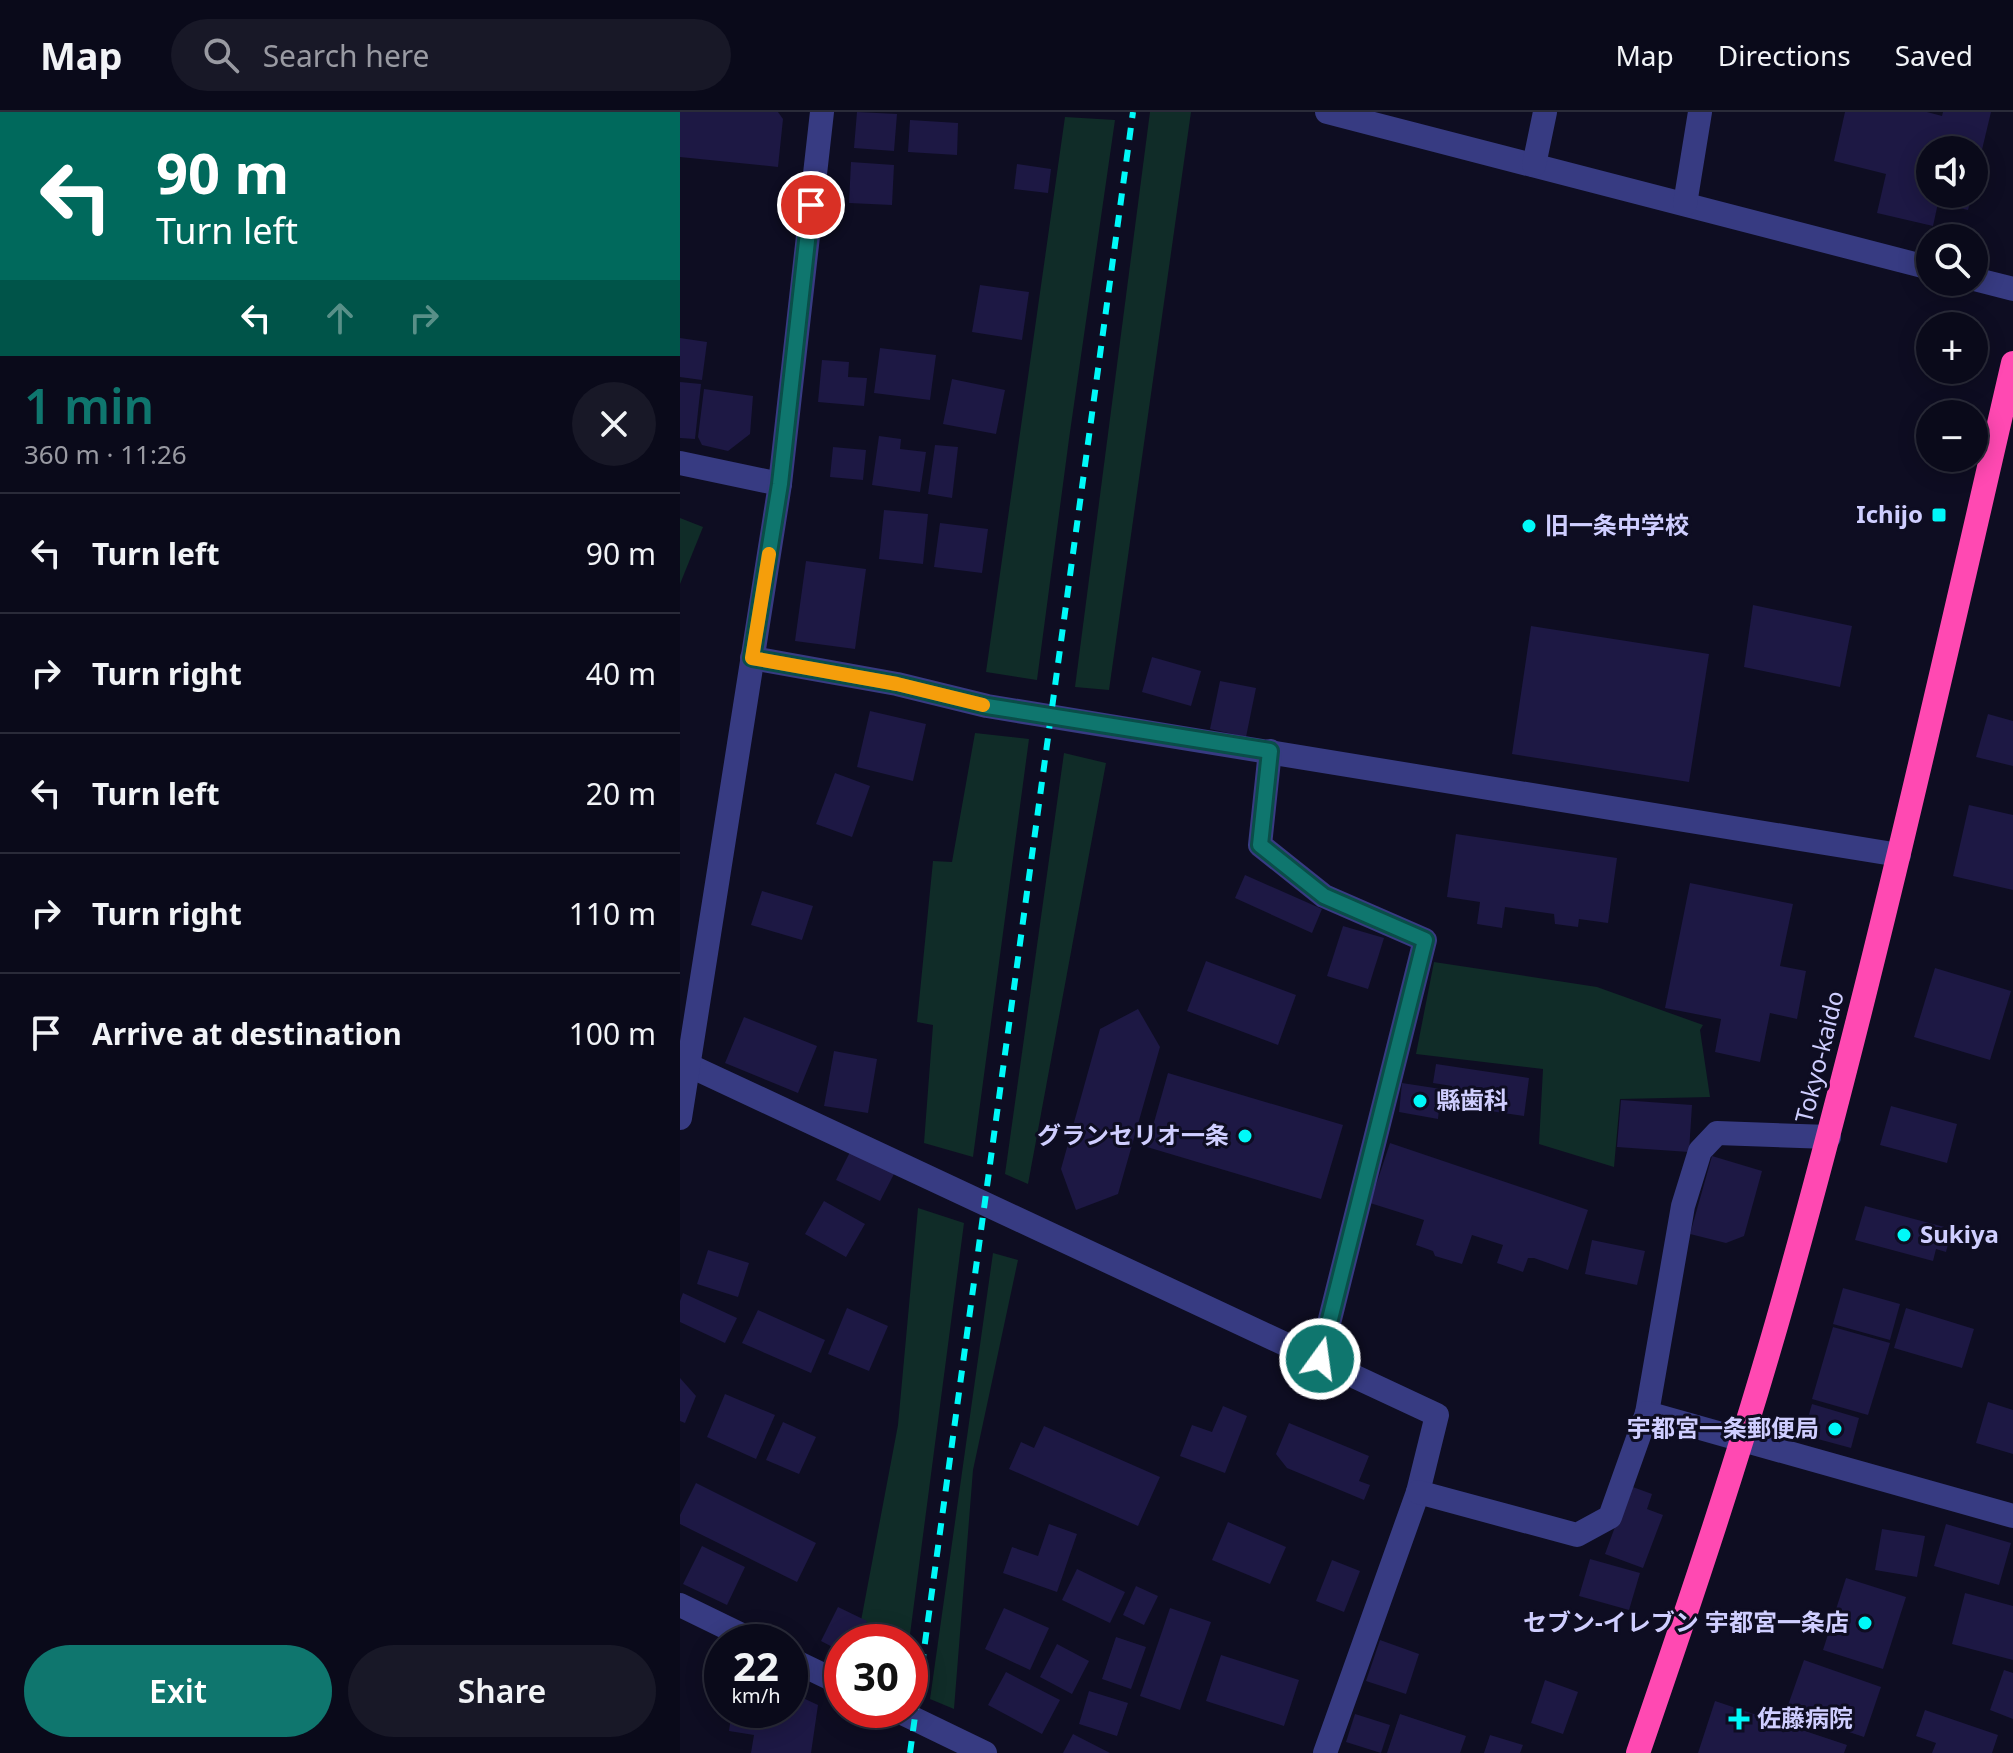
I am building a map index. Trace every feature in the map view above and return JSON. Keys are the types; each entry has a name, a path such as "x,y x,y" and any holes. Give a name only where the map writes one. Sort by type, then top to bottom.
{"highway":[{"name":"Tokyo-kaido","path":"1638,1753 1743,1440 1829,1137 1899,855 2013,363"}],"street":[{"path":"680,1118 780,484 822,112"},
{"path":"1329,112 1916,264"},
{"path":"1534,165 1545,112"},
{"path":"1685,204 1700,112"},
{"path":"1988,283 2013,289"},
{"path":"680,463 780,484"},
{"path":"752,658 897,684 987,706 1899,855"},
{"path":"1270,751 1260,845 1324,896 1425,940 1320,1359"},
{"path":"688,1065 1437,1415 1418,1492 1325,1753"},
{"path":"1418,1492 1577,1535 1610,1517 1647,1413 1683,1206 1700,1151 1717,1133 1829,1137"},
{"path":"1647,1413 2013,1516"},
{"path":"680,1605 719,1624"},
{"path":"928,1725 985,1753"}],"green space":[{"path":"1150,112 1191,112 1109,690 1075,687"},
{"path":"1065,117 1115,120 1037,680 986,672"},
{"path":"680,518 703,527 680,584"},
{"path":"975,733 1029,739 973,1157 924,1143 933,1025 917,1022 933,861 952,862"},
{"path":"1064,753 1106,763 1028,1184 1005,1174"},
{"path":"1434,962 1597,987 1703,1025 1700,1030 1710,1097 1620,1099 1614,1167 1539,1144 1543,1069 1416,1054"},
{"path":"918,1208 964,1223 911,1624 860,1624 898,1425"},
{"path":"993,1253 1018,1260 973,1470 954,1709 930,1699"}],"building":[{"path":"680,112 778,112 783,119 778,167 680,157"},
{"path":"857,112 897,114 894,151 854,148"},
{"path":"1845,112 1927,112 1942,116 1943,112 1991,112 1985,136 1916,136 1916,208 1937,208 1933,224 1877,213 1886,174 1834,161"},
{"path":"910,120 958,123 957,155 908,152"},
{"path":"851,162 894,165 892,205 849,203"},
{"path":"1017,164 1051,169 1048,193 1014,189"},
{"path":"980,285 1029,292 1022,340 972,332"},
{"path":"680,338 707,342 702,380 680,377"},
{"path":"880,348 936,355 930,400 874,393"},
{"path":"822,360 849,362 848,377 867,378 864,406 818,402"},
{"path":"952,379 1005,390 996,434 943,424"},
{"path":"680,382 701,384 695,439 680,438"},
{"path":"704,389 753,396 750,434 728,451 702,445 698,437"},
{"path":"879,436 901,439 900,449 926,452 920,492 872,485"},
{"path":"935,445 958,447 952,498 928,494"},
{"path":"833,447 866,450 863,480 830,477"},
{"path":"884,510 928,514 923,564 879,559"},
{"path":"940,523 988,529 982,573 934,567"},
{"path":"806,561 866,569 855,649 795,641"},
{"path":"1753,605 1852,626 1840,687 1744,667"},
{"path":"1531,626 1709,654 1689,782 1512,754"},
{"path":"1152,657 1201,671 1191,706 1142,692"},
{"path":"1220,681 1256,688 1246,737 1210,729"},
{"path":"870,711 926,724 913,781 857,767"},
{"path":"1988,714 2013,721 2013,766 1976,757"},
{"path":"835,773 870,786 852,837 816,824"},
{"path":"1969,805 2013,815 2013,890 1953,876"},
{"path":"1456,834 1617,858 1608,923 1579,919 1578,927 1555,924 1554,914 1505,907 1502,928 1477,924 1480,902 1447,897"},
{"path":"1245,875 1322,909 1312,933 1235,898"},
{"path":"1690,883 1793,904 1780,966 1806,971 1797,1019 1770,1013 1760,1062 1715,1052 1721,1019 1665,1008"},
{"path":"762,891 813,906 802,940 751,925"},
{"path":"1343,926 1384,938 1368,989 1327,976"},
{"path":"1206,961 1296,995 1278,1045 1187,1011"},
{"path":"1935,968 2011,991 1990,1060 1914,1037"},
{"path":"1138,1009 1160,1047 1118,1194 1076,1210 1061,1169 1100,1029"},
{"path":"744,1017 817,1046 798,1093 725,1063"},
{"path":"834,1051 877,1059 868,1113 824,1106"},
{"path":"1436,1064 1529,1078 1524,1116 1449,1105 1452,1086 1433,1083"},
{"name":"グランセリオ一条","path":"1168,1073 1343,1125 1321,1199 1147,1147"},
{"name":"縣歯科","path":"1402,1083 1441,1089 1438,1119 1399,1112"},
{"path":"1621,1100 1692,1105 1689,1152 1617,1147"},
{"path":"1891,1106 1957,1124 1947,1163 1880,1145"},
{"path":"1390,1143 1588,1210 1568,1270 1534,1258 1528,1258 1523,1272 1497,1263 1503,1245 1472,1235 1462,1264 1435,1256 1433,1251 1416,1245 1424,1220 1370,1203"},
{"path":"851,1150 895,1172 880,1201 836,1180"},
{"path":"1712,1156 1762,1171 1744,1236 1726,1243 1690,1234"},
{"path":"824,1201 865,1224 846,1257 805,1234"},
{"name":"Sukiya","path":"1865,1206 1952,1229 1946,1252 1936,1249 1933,1261 1855,1240"},
{"path":"1592,1240 1645,1251 1637,1285 1585,1274"},
{"path":"708,1250 749,1263 738,1297 697,1284"},
{"path":"1843,1288 1900,1304 1890,1340 1833,1324"},
{"path":"683,1293 737,1318 725,1343 680,1322"},
{"path":"847,1308 888,1326 869,1371 828,1354"},
{"path":"1906,1308 1974,1329 1962,1368 1894,1348"},
{"path":"758,1310 825,1340 811,1373 742,1343"},
{"path":"1833,1327 1890,1343 1868,1415 1812,1399"},
{"path":"680,1378 696,1396 685,1423 680,1421"},
{"path":"725,1394 775,1415 756,1459 707,1437"},
{"path":"1988,1402 2013,1410 2013,1454 1976,1443"},
{"path":"1812,1404 1859,1418 1851,1448 1803,1435"},
{"path":"1223,1406 1247,1416 1225,1473 1180,1456 1192,1425 1212,1432"},
{"path":"783,1422 816,1437 799,1474 766,1460"},
{"path":"1289,1423 1369,1456 1359,1481 1370,1485 1364,1500 1287,1468 1276,1454"},
{"path":"1044,1426 1160,1477 1138,1526 1009,1469 1021,1442 1034,1448"},
{"path":"696,1483 816,1543 797,1582 680,1524 680,1515"},
{"path":"1630,1486 1652,1494 1647,1509 1663,1515 1643,1568 1605,1554"},
{"path":"1228,1522 1286,1547 1270,1584 1212,1560"},
{"path":"1049,1524 1077,1534 1057,1592 1003,1573 1012,1547 1038,1556"},
{"path":"1946,1524 2011,1543 1999,1585 1934,1566"},
{"path":"1882,1529 1925,1536 1917,1577 1875,1570"},
{"path":"702,1546 745,1567 727,1605 683,1584"},
{"path":"1590,1559 1640,1573 1629,1610 1579,1596"},
{"path":"1332,1560 1360,1571 1344,1612 1316,1601"},
{"path":"1077,1569 1125,1592 1110,1623 1062,1600"},
{"name":"セブン-イレブン 宇都宮一条店","path":"1846,1578 1906,1597 1883,1669 1823,1650"},
{"path":"1136,1586 1158,1596 1144,1625 1123,1615"},
{"path":"1965,1593 2013,1606 2013,1660 1952,1644"},
{"path":"838,1607 867,1621 866,1624 830,1624"},
{"path":"1004,1608 1049,1628 1030,1670 985,1649"},
{"path":"1170,1608 1211,1622 1180,1710 1140,1696"},
{"path":"1116,1637 1146,1647 1131,1689 1102,1679"},
{"path":"1380,1640 1419,1654 1406,1694 1366,1681"},
{"path":"1057,1644 1089,1661 1072,1694 1040,1677"},
{"path":"1221,1655 1299,1680 1284,1726 1206,1701"},
{"path":"1804,1660 1881,1687 1864,1737 1786,1711"},
{"path":"2004,1670 2013,1673 2013,1719 1990,1710"},
{"path":"1006,1672 1060,1700 1042,1734 988,1705"},
{"path":"1545,1680 1578,1692 1563,1734 1531,1723"},
{"path":"1089,1691 1128,1703 1117,1736 1079,1724"},
{"path":"808,1700 818,1705 811,1753 751,1753 754,1735 729,1731 729,1728 808,1728"},
{"name":"佐藤病院","path":"1715,1701 1847,1745 1844,1753 1698,1753"},
{"path":"1925,1710 1998,1735 1992,1753 1932,1753 1936,1743 1916,1736"},
{"path":"1355,1714 1390,1725 1381,1753 1346,1742"},
{"path":"1400,1714 1466,1736 1460,1753 1387,1753"},
{"path":"1073,1734 1110,1753 1063,1753"},
{"path":"1490,1735 1523,1745 1520,1753 1484,1753"}],"railway":[{"path":"910,1753 1133,112"}],"slow traffic":[{"path":"769,554 752,658 897,684 983,705"}],"place":[{"name":"Ichijo","path":"1939,515"},
{"name":"旧一条中学校","path":"1529,526"},
{"name":"縣歯科","path":"1420,1101"},
{"name":"グランセリオ一条","path":"1245,1136"},
{"name":"Sukiya","path":"1904,1235"},
{"name":"宇都宮一条郵便局","path":"1835,1429"},
{"name":"セブン-イレブン 宇都宮一条店","path":"1865,1623"},
{"name":"佐藤病院","path":"1739,1719"}],"route":[{"path":"811,205 780,484 752,658 897,684 987,706 1270,751 1260,845 1324,896 1425,940 1320,1359"}]}
